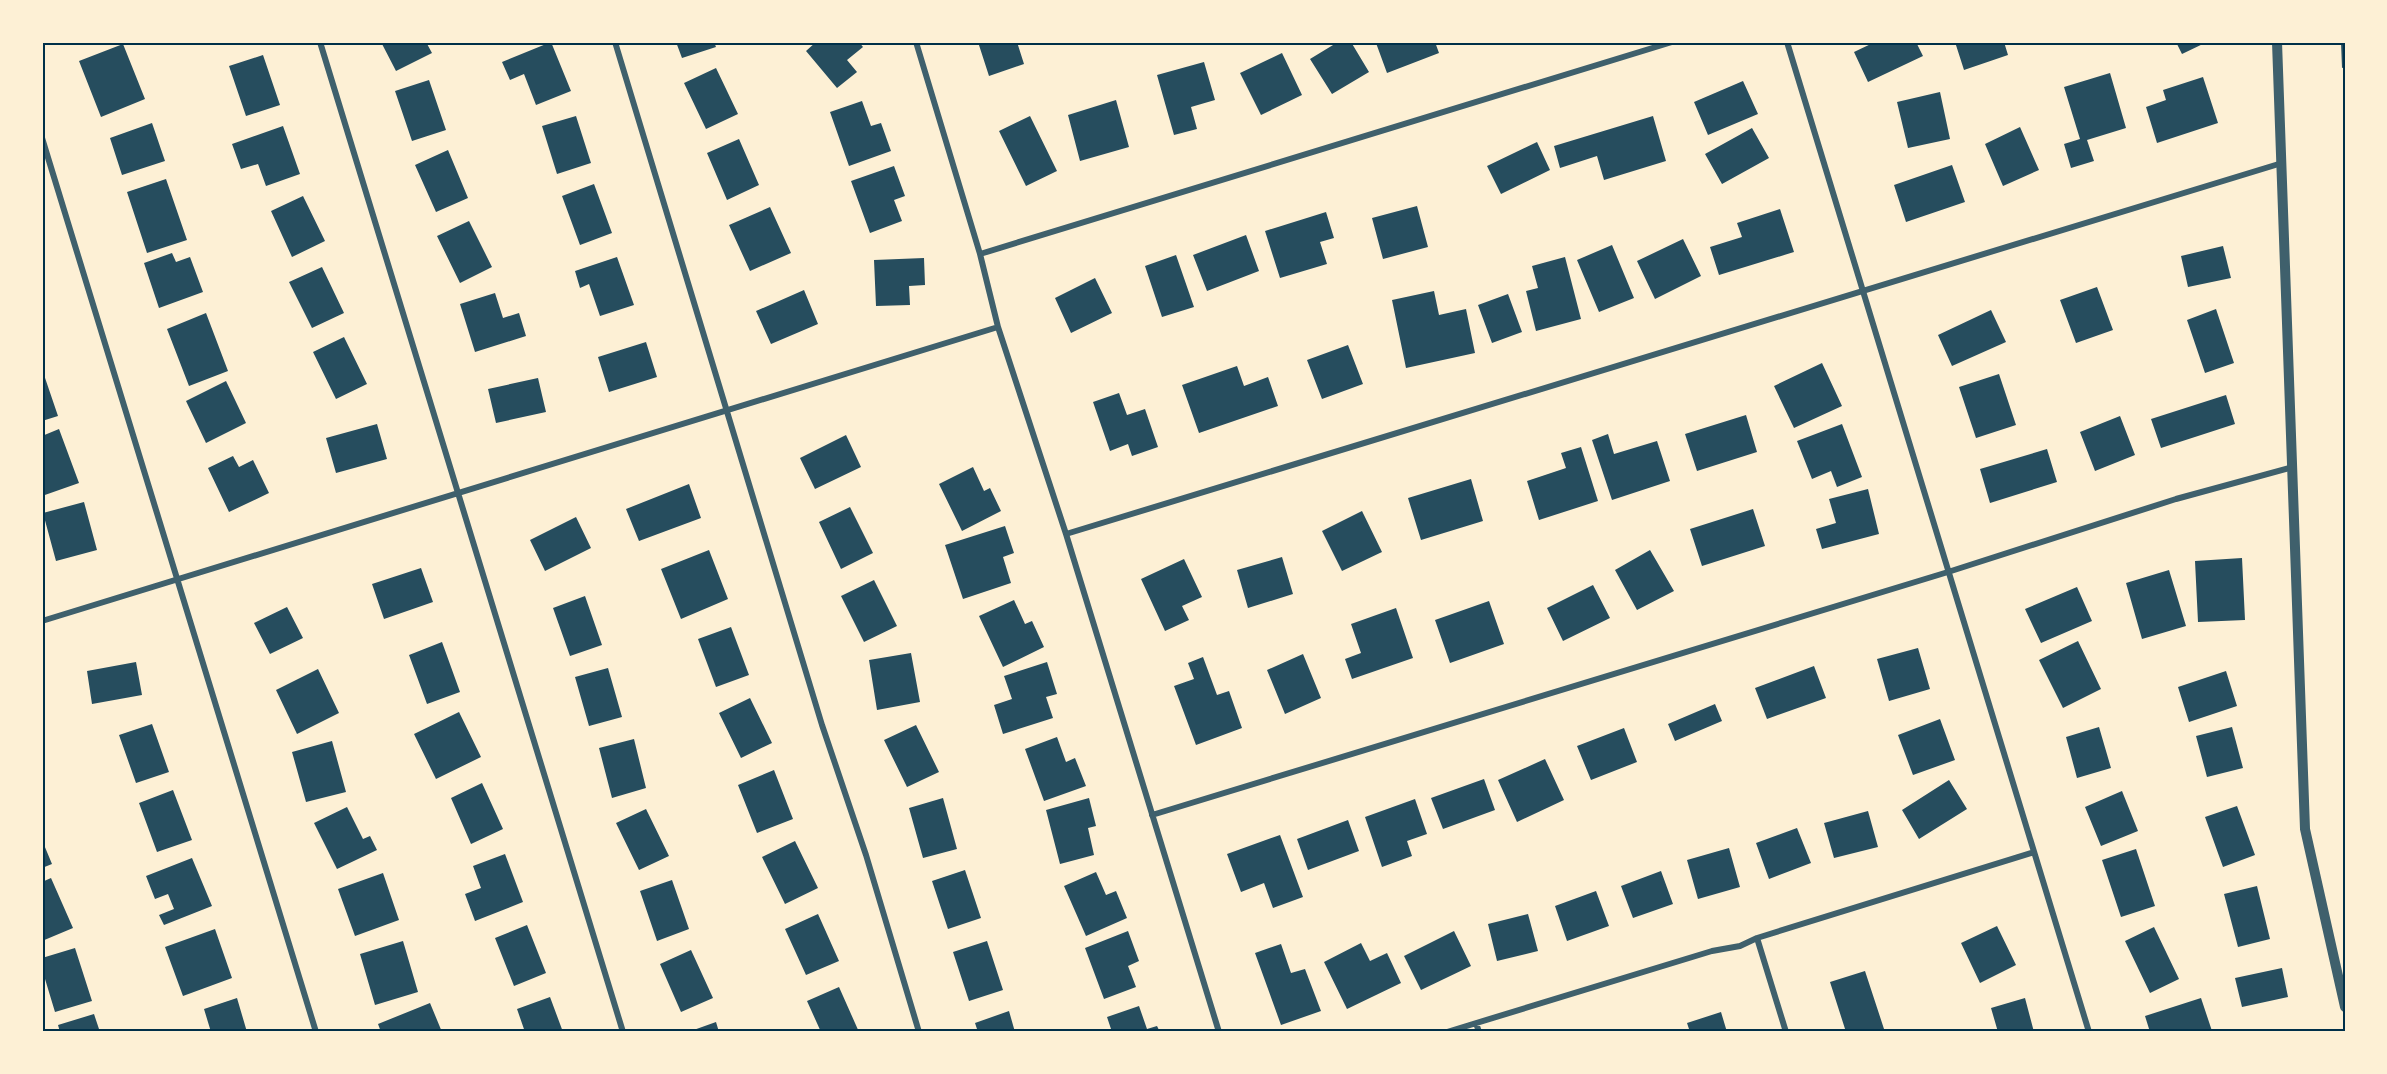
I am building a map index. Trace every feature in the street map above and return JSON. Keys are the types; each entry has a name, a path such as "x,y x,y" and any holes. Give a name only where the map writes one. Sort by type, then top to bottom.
{"street":[{"path":"320,42 623,1032"},
{"path":"615,42 822,725 866,855 919,1032"},
{"path":"916,42 980,254 998,327 1066,534 1219,1032"},
{"path":"980,254 1672,42"},
{"path":"1787,42 2089,1032"},
{"path":"2277,42 2305,829 2345,1006"},
{"path":"42,138 316,1032"},
{"path":"1066,534 2282,163"},
{"path":"42,621 998,327"},
{"path":"1152,815 2176,500 2293,467"},
{"path":"1447,1032 1712,951 1740,946 1757,938 2034,852"},
{"path":"1757,938 1786,1032"},
{"path":"1476,1023 1479,1032"}],"building":[{"path":"381,42 426,42 432,53 396,71"},
{"path":"551,42 571,91 536,105 524,74 510,80 502,62"},
{"path":"676,42 714,42 716,47 682,58"},
{"path":"816,42 859,42 863,47 847,60 857,72 837,88 806,51"},
{"path":"978,42 1017,42 1024,64 989,76"},
{"path":"1338,42 1351,42 1369,72 1332,94 1310,59"},
{"path":"1435,42 1439,53 1387,73 1376,43"},
{"path":"1875,42 1916,42 1923,56 1868,82 1854,52"},
{"path":"1955,42 2004,42 2008,55 1964,70"},
{"path":"2176,42 2207,42 2182,54"},
{"path":"2341,42 2345,42 2345,67 2342,68"},
{"path":"123,44 145,99 101,117 79,61"},
{"path":"1282,53 1302,95 1261,115 1240,73"},
{"path":"263,55 280,105 246,116 229,66"},
{"path":"1204,62 1215,100 1191,107 1197,129 1174,135 1157,75"},
{"path":"716,68 738,114 706,129 684,83"},
{"path":"2110,73 2126,128 2087,140 2094,161 2071,168 2064,144 2080,139 2064,87"},
{"path":"2203,77 2218,123 2157,143 2146,107 2166,100 2163,90"},
{"path":"429,80 446,130 412,141 395,91"},
{"path":"1743,81 1758,114 1708,135 1694,102"},
{"path":"1940,92 1950,139 1908,148 1897,102"},
{"path":"1116,100 1129,147 1080,161 1068,115"},
{"path":"862,101 871,126 881,123 891,151 849,166 830,112"},
{"path":"576,116 591,163 557,174 542,126"},
{"path":"1030,116 1057,171 1026,186 999,131"},
{"path":"1653,116 1666,161 1604,180 1597,156 1560,168 1554,146"},
{"path":"152,123 165,161 122,175 110,138"},
{"path":"283,126 300,174 266,186 258,164 241,169 232,144"},
{"path":"2020,127 2039,170 2003,186 1985,144"},
{"path":"1752,128 1769,158 1722,184 1705,154"},
{"path":"739,139 759,185 727,200 707,153"},
{"path":"1537,142 1550,170 1501,194 1487,166"},
{"path":"448,150 468,198 436,212 415,165"},
{"path":"1952,165 1965,202 1906,222 1894,185"},
{"path":"894,166 905,196 894,200 902,221 870,233 851,181"},
{"path":"166,179 187,240 147,253 127,192"},
{"path":"594,184 612,233 580,245 562,196"},
{"path":"303,196 325,241 292,257 271,211"},
{"path":"1417,206 1428,247 1383,259 1372,218"},
{"path":"770,207 791,253 750,271 729,225"},
{"path":"1780,209 1794,252 1719,275 1710,247 1742,237 1737,223"},
{"path":"1326,212 1334,238 1320,242 1327,264 1280,278 1265,231"},
{"path":"469,221 492,267 460,283 437,236"},
{"path":"1246,235 1259,271 1207,291 1193,255"},
{"path":"1683,239 1701,276 1655,299 1637,261"},
{"path":"1612,245 1634,298 1599,312 1577,260"},
{"path":"2223,246 2231,278 2188,287 2181,256"},
{"path":"172,253 176,262 190,257 203,292 159,308 144,263"},
{"path":"1176,255 1194,307 1162,317 1145,266"},
{"path":"617,257 634,305 600,316 589,284 580,288 575,271"},
{"path":"1565,257 1581,319 1536,331 1526,291 1538,288 1532,266"},
{"path":"924,258 925,285 909,286 910,305 876,306 874,260"},
{"path":"322,267 344,313 312,328 289,282"},
{"path":"1095,278 1112,313 1071,333 1055,298"},
{"path":"2097,287 2113,330 2076,343 2060,300"},
{"path":"804,290 818,324 771,344 756,311"},
{"path":"1434,291 1439,315 1466,309 1475,353 1406,368 1392,300"},
{"path":"495,293 503,318 519,313 526,336 475,352 460,304"},
{"path":"1508,294 1522,332 1492,343 1478,305"},
{"path":"2216,309 2234,363 2205,373 2187,320"},
{"path":"1991,310 2006,342 1952,366 1938,335"},
{"path":"206,313 228,371 189,386 167,329"},
{"path":"344,337 367,384 336,399 313,352"},
{"path":"646,342 657,377 609,392 598,357"},
{"path":"1348,345 1363,384 1322,399 1307,360"},
{"path":"1822,363 1842,406 1794,428 1774,386"},
{"path":"1237,366 1244,386 1268,377 1278,406 1199,433 1182,385"},
{"path":"42,369 58,416 42,421"},
{"path":"1999,374 2016,425 1976,438 1959,387"},
{"path":"538,378 546,412 496,423 488,389"},
{"path":"226,381 246,423 206,443 186,401"},
{"path":"1119,393 1127,415 1145,409 1158,447 1132,456 1128,444 1110,451 1093,402"},
{"path":"2226,395 2235,424 2161,448 2151,419"},
{"path":"1746,415 1757,452 1697,471 1685,434"},
{"path":"2120,416 2135,455 2095,471 2080,432"},
{"path":"377,424 387,459 336,473 326,438"},
{"path":"1842,424 1862,477 1837,487 1831,471 1812,479 1797,441"},
{"path":"59,429 79,483 42,496 42,436"},
{"path":"1608,434 1614,454 1657,441 1670,481 1612,500 1592,440"},
{"path":"846,435 861,467 815,489 800,458"},
{"path":"1581,447 1598,501 1539,520 1527,481 1566,468 1561,453"},
{"path":"2047,449 2057,482 1990,503 1980,469"},
{"path":"233,456 239,467 253,460 269,493 229,512 208,468"},
{"path":"973,467 984,491 990,488 1001,511 962,531 939,484"},
{"path":"1471,479 1483,521 1421,540 1408,498"},
{"path":"689,484 701,518 639,541 626,509"},
{"path":"1868,489 1879,534 1822,549 1816,529 1836,523 1829,499"},
{"path":"84,502 97,550 56,561 43,513"},
{"path":"850,507 873,553 841,569 819,522"},
{"path":"1753,509 1765,546 1702,566 1690,529"},
{"path":"1362,511 1382,552 1342,571 1322,531"},
{"path":"576,517 591,548 545,571 530,540"},
{"path":"1005,526 1014,553 1003,557 1011,583 963,599 945,545"},
{"path":"709,550 728,599 681,619 661,569"},
{"path":"1650,550 1674,591 1637,610 1615,570"},
{"path":"1282,557 1293,594 1248,608 1237,570"},
{"path":"2242,558 2245,620 2198,622 2195,561"},
{"path":"1184,559 1202,597 1182,606 1189,620 1165,631 1141,579"},
{"path":"421,568 433,602 384,619 372,584"},
{"path":"2169,570 2186,626 2142,639 2126,583"},
{"path":"874,580 897,626 864,642 841,596"},
{"path":"1593,585 1610,618 1563,641 1547,608"},
{"path":"2077,587 2092,621 2041,643 2025,609"},
{"path":"585,596 602,645 570,656 553,608"},
{"path":"1014,600 1025,624 1032,621 1044,647 1003,667 979,616"},
{"path":"1489,601 1504,644 1450,663 1435,620"},
{"path":"287,607 303,638 270,654 254,623"},
{"path":"1396,608 1413,658 1352,679 1345,659 1361,653 1351,624"},
{"path":"731,627 749,675 716,687 698,639"},
{"path":"2078,641 2101,689 2063,708 2039,660"},
{"path":"442,642 460,692 427,704 409,655"},
{"path":"1918,648 1930,689 1889,701 1877,659"},
{"path":"911,653 920,702 877,710 869,660"},
{"path":"1303,654 1321,698 1285,714 1267,670"},
{"path":"1203,657 1217,695 1229,691 1242,728 1196,745 1174,686 1194,679 1188,663"},
{"path":"136,662 142,695 92,704 87,671"},
{"path":"1047,662 1057,694 1046,697 1053,718 1003,734 994,705 1012,699 1004,676"},
{"path":"1814,666 1826,698 1767,719 1755,688"},
{"path":"608,668 622,717 589,726 575,677"},
{"path":"318,669 339,713 297,734 276,690"},
{"path":"2226,671 2237,706 2189,722 2178,687"},
{"path":"750,698 772,743 741,758 719,713"},
{"path":"1715,704 1722,721 1675,741 1668,724"},
{"path":"459,712 481,757 436,779 414,734"},
{"path":"1940,719 1955,760 1913,775 1898,735"},
{"path":"152,724 169,772 136,783 119,735"},
{"path":"916,725 939,772 907,787 884,740"},
{"path":"2099,727 2111,768 2077,778 2066,737"},
{"path":"2232,727 2243,768 2207,777 2196,736"},
{"path":"1624,728 1637,762 1591,780 1577,746"},
{"path":"1057,737 1066,762 1075,758 1086,786 1044,801 1025,749"},
{"path":"634,739 646,788 612,798 599,748"},
{"path":"332,741 346,792 306,802 292,752"},
{"path":"1545,759 1564,800 1517,822 1498,780"},
{"path":"774,770 793,819 757,833 738,785"},
{"path":"1484,779 1495,810 1443,829 1431,798"},
{"path":"1949,780 1967,809 1919,839 1902,810"},
{"path":"482,783 503,829 471,844 451,798"},
{"path":"173,790 192,840 157,852 139,803"},
{"path":"2122,791 2138,831 2101,846 2085,807"},
{"path":"943,798 957,849 923,858 909,808"},
{"path":"1089,798 1096,826 1088,828 1094,855 1060,864 1046,810"},
{"path":"1415,799 1427,834 1407,841 1412,856 1382,867 1365,817"},
{"path":"2237,806 2255,855 2223,867 2205,817"},
{"path":"347,807 363,839 370,836 377,850 337,869 314,823"},
{"path":"646,809 669,856 639,870 616,823"},
{"path":"1868,811 1878,847 1834,858 1824,823"},
{"path":"1348,820 1359,851 1308,870 1297,839"},
{"path":"1797,828 1811,863 1769,879 1756,843"},
{"path":"1280,835 1303,897 1273,908 1264,883 1241,892 1227,854"},
{"path":"42,840 52,864 42,868"},
{"path":"795,841 818,888 785,904 762,857"},
{"path":"1729,848 1740,887 1698,899 1687,860"},
{"path":"2136,849 2155,906 2121,917 2102,860"},
{"path":"505,854 523,902 475,921 465,894 481,888 473,866"},
{"path":"192,858 212,906 164,925 159,915 174,909 168,894 155,899 146,876"},
{"path":"965,870 981,918 948,929 932,881"},
{"path":"1661,871 1673,904 1633,918 1621,886"},
{"path":"1096,872 1106,895 1116,891 1127,918 1086,936 1064,886"},
{"path":"383,873 399,920 355,936 338,889"},
{"path":"51,878 73,928 42,941 42,882"},
{"path":"672,880 689,929 657,941 640,891"},
{"path":"2257,886 2270,939 2238,947 2224,894"},
{"path":"1596,891 1609,926 1567,941 1555,906"},
{"path":"818,914 839,961 806,975 785,929"},
{"path":"1528,914 1538,951 1497,961 1488,924"},
{"path":"527,925 546,973 514,986 495,938"},
{"path":"1997,926 2016,965 1980,983 1961,943"},
{"path":"2154,927 2179,979 2150,993 2125,941"},
{"path":"215,929 232,978 183,996 165,947"},
{"path":"1128,931 1139,961 1128,966 1136,987 1104,999 1085,948"},
{"path":"1454,931 1471,966 1421,990 1404,956"},
{"path":"403,941 418,992 375,1005 360,954"},
{"path":"987,941 1003,990 969,1001 953,952"},
{"path":"1361,943 1370,961 1387,953 1401,983 1347,1009 1324,962"},
{"path":"1281,944 1291,973 1305,969 1321,1011 1281,1025 1255,953"},
{"path":"75,948 92,1001 55,1012 42,969 42,958"},
{"path":"691,950 713,998 681,1012 660,964"},
{"path":"2282,968 2288,997 2242,1007 2235,978"},
{"path":"1865,971 1885,1032 1846,1032 1830,982"},
{"path":"839,987 859,1032 821,1032 807,1001"},
{"path":"550,997 563,1032 525,1032 517,1009"},
{"path":"237,998 247,1032 211,1032 204,1009"},
{"path":"2025,998 2034,1032 1998,1032 1991,1008"},
{"path":"2201,998 2212,1031 2150,1032 2145,1016"},
{"path":"430,1003 442,1032 381,1032 378,1024"},
{"path":"1139,1006 1147,1029 1157,1026 1160,1032 1112,1032 1107,1017"},
{"path":"1009,1011 1015,1032 978,1032 975,1023"},
{"path":"1721,1012 1727,1032 1690,1032 1687,1023"},
{"path":"94,1014 100,1032 60,1032 58,1025"},
{"path":"716,1022 719,1032 688,1032"}]}
